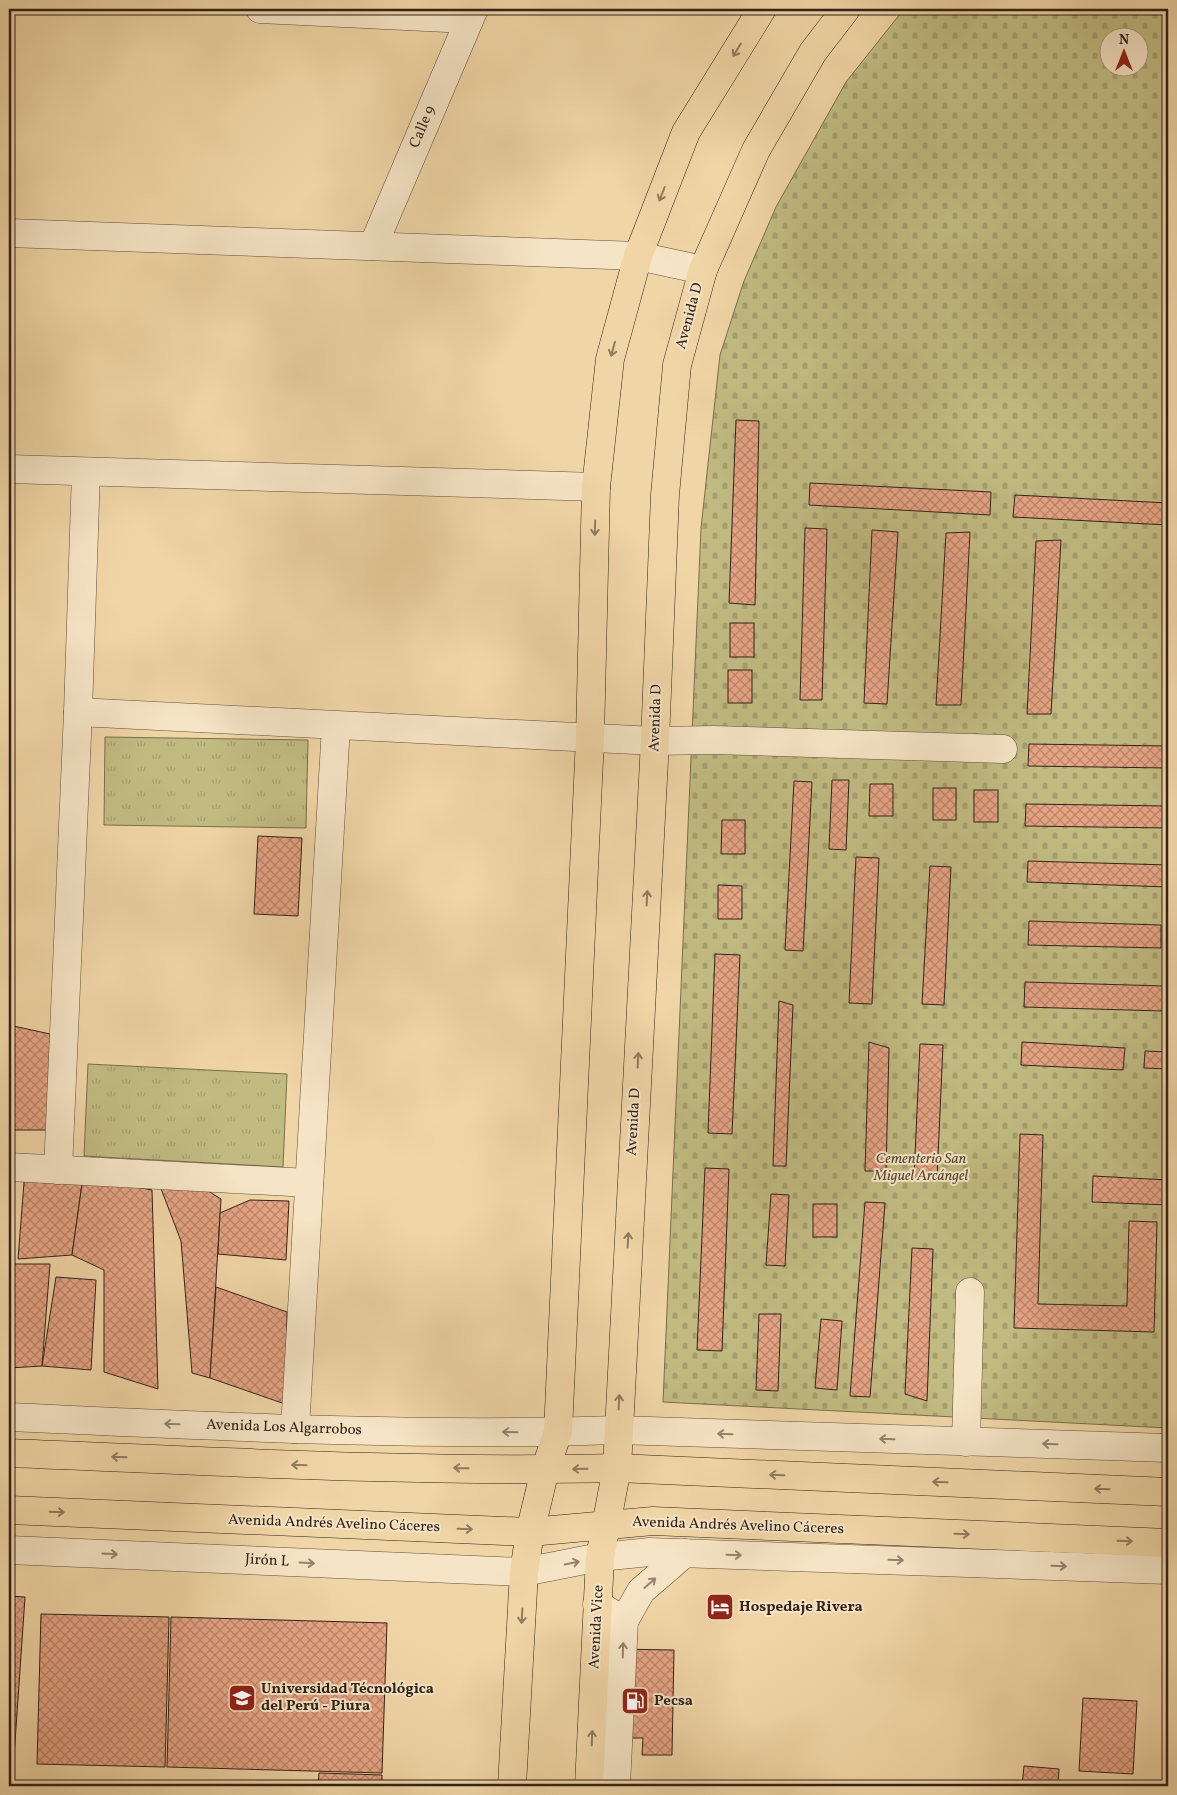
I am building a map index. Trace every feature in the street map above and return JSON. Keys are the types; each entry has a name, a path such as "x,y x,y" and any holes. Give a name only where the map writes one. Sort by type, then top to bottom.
{"main road":[{"path":"512,1786 524,1572 530,1532 545,1470 558,1432 590,738 596,487 610,359 638,256 686,132 762,9"},
{"name":"Avenida D","path":"617,1468 655,741 665,495 677,365 703,270 756,150 814,52 846,9"},
{"path":"9,1453 301,1465 545,1470 617,1468 1168,1492"},
{"name":"Avenida Vice","path":"589,1786 600,1557 617,1468"},
{"name":"Avenida Andrés Avelino Cáceres","path":"9,1510 530,1532 653,1521 1168,1543"}],"street":[{"path":"260,9 471,14"},
{"name":"Calle 9","path":"373,246 471,14"},
{"path":"9,233 638,256 703,270"},
{"path":"9,469 596,487"},
{"path":"58,1170 78,712 86,472"},
{"path":"78,712 655,741 714,740 1003,749"},
{"path":"295,1429 336,726"},
{"path":"9,1167 309,1182"},
{"path":"966,1442 970,1292"},
{"name":"Avenida Los Algarrobos","path":"9,1417 295,1429 558,1432"},
{"path":"558,1432 618,1430 1168,1448"},
{"name":"Jirón L","path":"9,1550 524,1572"},
{"name":"Avenida Andrés Avelino Cáceres","path":"524,1572 600,1557 650,1552 1168,1570"},
{"path":"616,1786 624,1621 641,1591 686,1553"},
{"path":"597,1604 624,1621"},
{"path":"595,1667 621,1684"}],"green space":[{"name":"Cementerio San Miguel Arcángel","path":"904,9 1168,9 1168,1428 663,1402 701,528 720,355 744,281 776,207 846,82"},
{"path":"105,737 308,740 306,828 104,825"},
{"path":"88,1064 287,1074 283,1167 84,1156"}],"building":[{"path":"736,420 759,421 755,605 729,603"},
{"path":"810,483 991,492 990,515 809,505"},
{"path":"1015,495 1168,503 1168,525 1013,517"},
{"path":"805,528 827,529 822,700 800,700"},
{"path":"872,530 898,532 887,704 864,703"},
{"path":"970,532 961,705 936,705 946,533"},
{"path":"1061,540 1051,714 1027,714 1036,541"},
{"path":"730,623 754,623 754,657 730,657"},
{"path":"728,670 752,670 752,703 728,703"},
{"path":"1029,744 1168,746 1168,768 1028,766"},
{"path":"832,780 849,780 846,850 829,849"},
{"path":"794,781 812,782 803,951 785,950"},
{"path":"870,784 893,784 893,816 869,816"},
{"path":"933,788 956,788 956,820 933,820"},
{"path":"974,790 998,790 998,822 974,822"},
{"path":"1026,804 1168,806 1168,828 1025,826"},
{"path":"722,820 745,820 745,854 721,854"},
{"path":"258,836 302,838 298,916 254,914"},
{"path":"856,857 879,858 872,1004 849,1003"},
{"path":"1028,861 1168,865 1168,887 1027,882"},
{"path":"930,866 951,867 944,1005 922,1004"},
{"path":"718,885 742,886 742,919 718,919"},
{"path":"1029,921 1161,925 1161,948 1028,945"},
{"path":"715,954 740,955 732,1134 708,1133"},
{"path":"1025,982 1164,986 1163,1011 1024,1007"},
{"path":"779,1001 793,1005 786,1166 773,1166"},
{"path":"9,1025 50,1034 48,1130 9,1130"},
{"path":"869,1042 889,1048 886,1171 865,1171"},
{"path":"1022,1042 1125,1048 1123,1070 1021,1065"},
{"path":"920,1044 943,1045 937,1179 914,1178"},
{"path":"1145,1051 1168,1052 1168,1069 1144,1068"},
{"path":"1020,1134 1043,1135 1038,1304 1127,1306 1129,1221 1157,1222 1154,1332 1014,1328"},
{"path":"705,1168 729,1169 722,1351 697,1350"},
{"path":"25,1170 83,1177 72,1255 18,1259"},
{"path":"1093,1176 1168,1180 1168,1205 1092,1202"},
{"path":"83,1177 152,1190 158,1389 104,1372 104,1270 72,1255"},
{"path":"160,1186 205,1189 221,1199 210,1378 192,1373 181,1241"},
{"path":"771,1194 789,1195 785,1266 766,1265"},
{"path":"250,1200 289,1201 286,1260 218,1254 220,1213"},
{"path":"865,1202 885,1203 870,1397 850,1396"},
{"path":"813,1204 837,1204 837,1237 813,1237"},
{"path":"912,1248 933,1249 927,1401 905,1394"},
{"path":"9,1264 50,1264 42,1366 9,1368"},
{"path":"56,1277 96,1280 91,1370 42,1366"},
{"path":"216,1287 287,1312 285,1404 210,1378"},
{"path":"759,1314 781,1314 778,1391 756,1390"},
{"path":"821,1319 842,1321 837,1390 815,1388"},
{"path":"9,1596 25,1597 12,1786 9,1786"},
{"path":"41,1614 169,1617 165,1767 37,1764"},
{"path":"171,1617 387,1623 382,1773 167,1767"},
{"path":"617,1649 674,1650 672,1755 642,1755 643,1738 615,1738"},
{"path":"1083,1698 1137,1701 1133,1774 1079,1771"},
{"path":"1024,1766 1059,1769 1058,1786 1022,1786"},
{"path":"319,1773 382,1775 382,1786 318,1786"}],"place":[{"name":"Hospedaje Rivera","path":"720,1607"},
{"name":"Universidad Técnológica del Perú - Piura","path":"242,1698"},
{"name":"Pecsa","path":"635,1701"}]}
